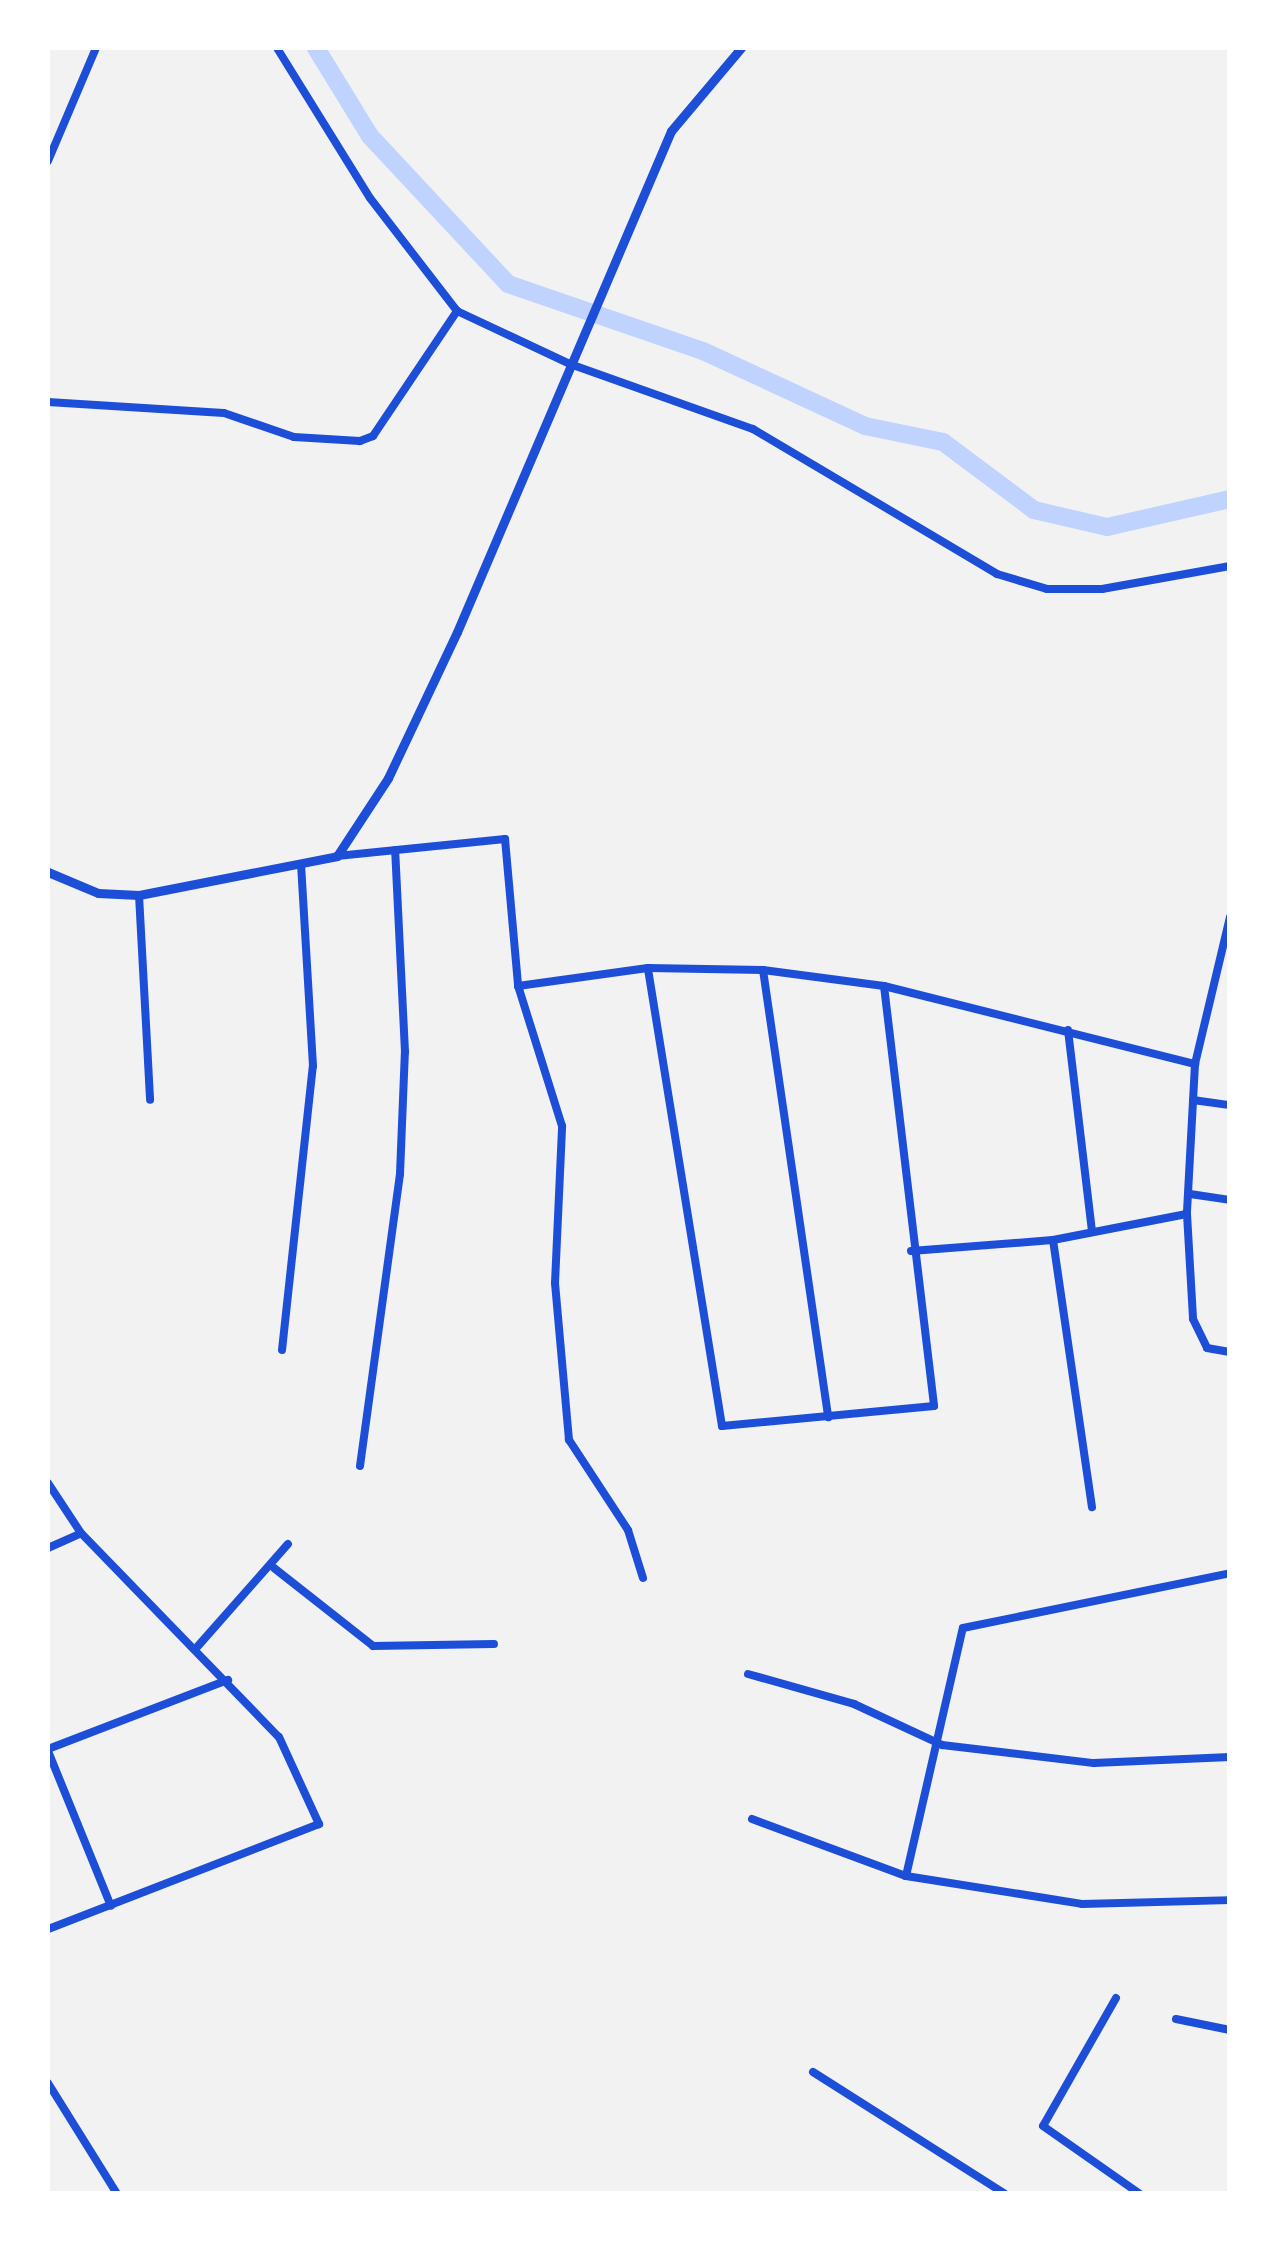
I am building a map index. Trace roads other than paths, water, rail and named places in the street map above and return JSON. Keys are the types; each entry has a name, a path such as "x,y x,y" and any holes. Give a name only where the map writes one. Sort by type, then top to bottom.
{"street":[{"path":"48,162 96,48"},
{"path":"277,48 370,198 457,310 570,364 753,429 997,574 1047,589 1102,589 1230,566"},
{"path":"336,856 396,762 577,348 610,263 671,131 741,48"},
{"path":"48,402 224,413 294,437 360,441 373,436 457,310"},
{"path":"48,872 98,893 139,895 336,856 505,839 518,986 562,1126 555,1283 569,1440 628,1530 644,1578"},
{"path":"360,1466 400,1156 395,850"},
{"path":"282,1350 313,1066 302,864"},
{"path":"139,895 150,1100"},
{"path":"1230,917 1195,1064 1187,1214 1193,1319 1207,1348 1230,1352"},
{"path":"518,986 648,968 763,970 884,986 1195,1064"},
{"path":"648,968 716,1416 734,1428 934,1406 911,1251 884,986"},
{"path":"763,970 828,1417"},
{"path":"1216,986 1230,988"},
{"path":"1068,1030 1092,1231"},
{"path":"1193,1100 1230,1106"},
{"path":"1190,1194 1230,1200"},
{"path":"911,1251 1054,1240 1187,1214"},
{"path":"1054,1240 1092,1507"},
{"path":"48,1483 81,1533 198,1646 279,1737 319,1824 48,1930"},
{"path":"48,1548 81,1533"},
{"path":"198,1646 274,1568 288,1544"},
{"path":"274,1568 373,1646 494,1644"},
{"path":"906,1876 942,1745 963,1628 980,1617 1161,1592 1230,1572"},
{"path":"748,1674 854,1704 942,1745 1112,1764 1230,1757"},
{"path":"111,1906 48,1750 228,1680"},
{"path":"752,1819 906,1876 1082,1904 1230,1900"},
{"path":"1116,1998 1043,2126 1140,2194"},
{"path":"1176,2019 1230,2030"},
{"path":"813,2072 1005,2194"},
{"path":"48,2083 117,2194"}],"waterway":[{"path":"316,48 370,136 508,284 703,351 865,426 943,442 1034,510 1107,527 1230,499"}]}
